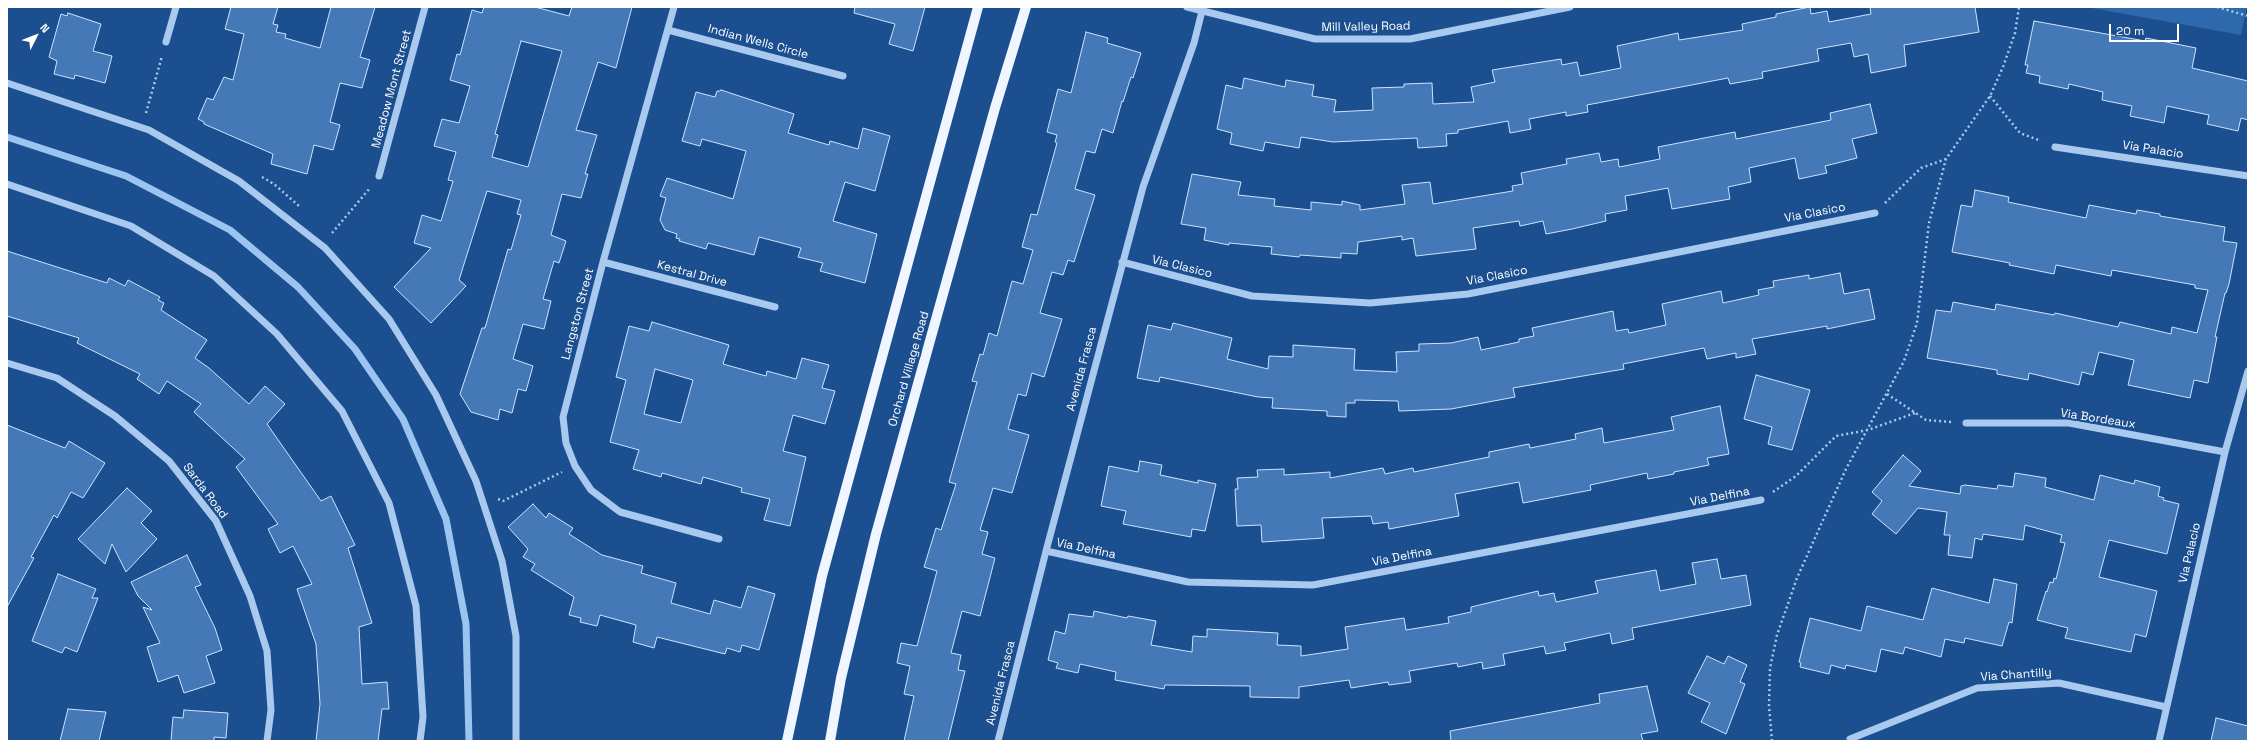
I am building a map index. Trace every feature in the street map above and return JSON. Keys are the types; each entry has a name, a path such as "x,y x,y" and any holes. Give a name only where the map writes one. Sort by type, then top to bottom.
{"main road":[{"path":"786,741 822,576 978,7"},
{"name":"Orchard Village Road","path":"830,741 841,678 876,534 994,108 1026,7"}],"street":[{"path":"166,42 176,7"},
{"name":"Meadow Mont Street","path":"379,176 425,7"},
{"name":"Langston Street","path":"674,7 603,262 562,417 566,444 574,466 591,490 620,512 719,539"},
{"name":"Mill Valley Road","path":"1187,7 1202,9 1315,39 1402,39 1570,7"},
{"name":"Avenida Frasca","path":"998,741 1122,262 1143,187 1194,44 1202,9"},
{"name":"Indian Wells Circle","path":"668,30 843,76"},
{"path":"7,83 149,130 239,181 325,248 389,319 436,395 470,466 502,562 516,636 516,741"},
{"name":"Via Palacio","path":"2055,147 2248,176"},
{"path":"7,184 131,226 214,276 277,334 342,411 389,504 416,606 423,717 420,741"},
{"name":"Via Clasico","path":"1122,262 1252,296 1370,303 1468,294 1875,213"},
{"name":"Kestral Drive","path":"603,262 775,307"},
{"name":"Sarda Road","path":"7,363 57,378 115,416 169,461 216,521 250,596 267,651 271,710 267,741"},
{"name":"Via Palacio","path":"2159,741 2225,452 2248,370"},
{"name":"Via Bordeaux","path":"1966,423 2069,423 2225,452"},
{"name":"Via Delfina","path":"1046,551 1188,582 1313,584 1761,500"},
{"name":"Via Chantilly","path":"1850,739 1977,688 2059,684 2166,707"}],"path":[{"path":"1772,741 1769,706 1770,668 1778,635 1797,578 1846,469 1904,361 1917,323 1929,223 1946,159 1990,96 2003,67 2015,33 2019,7"},
{"path":"2217,7 2248,16"},
{"path":"139,112 146,114 166,42"},
{"path":"1990,96 2020,133 2055,147"},
{"path":"1875,213 1921,168 1946,159"},
{"path":"332,234 379,176"},
{"path":"261,177 274,184 303,209"},
{"path":"326,229 337,240"},
{"path":"1887,394 1926,420 1966,423"},
{"path":"1761,500 1796,476 1836,436 1868,430 1915,413"},
{"path":"496,492 498,500 503,500 574,466"}],"shaded area":[{"path":"2086,7 2247,7 2241,35"}],"building":[{"path":"231,7 278,7 273,24 278,25 276,32 286,34 285,38 320,48 331,7 375,7 360,57 370,60 362,88 340,83 330,122 340,125 333,150 314,145 307,174 271,164 273,154 204,124 204,122 198,119 207,98 213,100 224,77 233,80 244,34 225,29"},
{"path":"484,7 535,7 569,16 572,7 632,7 616,68 598,62 576,130 597,135 585,174 588,174 581,198 562,194 551,235 566,241 559,263 554,261 543,299 551,301 544,329 523,324 513,359 533,366 526,391 518,389 512,413 500,409 498,420 471,412 460,394 482,328 485,328 508,249 511,250 521,215 517,214 521,200 487,191 459,280 466,286 431,323 394,287 431,248 414,243 422,215 441,221 453,181 448,180 456,152 434,146 442,119 459,123 470,86 450,80 457,54 460,55 472,10 482,13","holes":["521,41 562,51 528,167 492,157 498,135 495,134"]},
{"path":"855,7 925,7 913,51 889,44 895,24 854,13"},
{"path":"1810,7 1811,14 1827,11 1829,22 1871,14 1870,7 1975,7 1979,32 1904,45 1906,66 1871,73 1868,54 1854,57 1851,43 1817,49 1819,61 1762,72 1763,78 1730,84 1728,78 1587,105 1588,112 1566,116 1566,112 1529,119 1531,129 1510,133 1508,121 1458,130 1458,133 1446,134 1447,146 1418,148 1417,138 1333,142 1301,137 1299,148 1265,142 1263,151 1230,144 1232,133 1217,129 1226,85 1242,89 1244,78 1285,87 1286,80 1314,85 1312,96 1336,100 1334,112 1373,110 1372,88 1404,87 1404,84 1432,83 1433,104 1474,102 1471,87 1495,82 1492,70 1561,59 1562,65 1577,62 1580,76 1621,68 1617,46 1678,33 1679,40 1743,30 1742,24 1776,17 1776,14"},
{"path":"68,13 101,24 93,51 112,56 105,83 75,75 74,79 54,74 57,61 49,57 61,14 67,16"},
{"path":"2034,21 2145,41 2146,38 2196,48 2192,68 2248,81 2248,120 2241,118 2238,131 2207,124 2209,115 2167,106 2164,123 2130,116 2132,106 2102,100 2103,92 2069,84 2068,89 2039,83 2040,76 2026,73 2028,65 2025,65"},
{"path":"1086,32 1108,38 1107,43 1141,53 1133,78 1131,77 1123,102 1122,101 1113,133 1102,129 1095,153 1086,151 1075,189 1095,195 1074,262 1068,260 1063,275 1052,272 1040,313 1062,319 1044,377 1032,373 1026,396 1018,394 1008,429 1029,435 1012,493 993,488 980,530 988,532 982,554 995,558 980,616 962,611 951,653 961,655 958,670 965,671 948,741 904,741 914,696 904,694 910,666 897,663 901,643 917,646 937,571 924,567 936,528 941,530 956,484 949,482 977,382 972,381 980,354 983,355 989,333 997,336 1012,281 1023,284 1033,250 1022,247 1031,214 1037,215 1057,143 1055,142 1057,135 1047,132 1058,89 1071,93"},
{"path":"721,90 794,114 788,133 829,145 830,141 858,149 863,128 890,136 875,191 845,182 833,221 877,234 865,283 820,271 823,263 798,257 801,248 759,237 754,255 708,243 706,249 679,241 680,239 676,238 677,234 665,230 660,220 666,198 660,196 667,178 733,199 746,151 702,139 700,146 682,141 696,92 715,97 717,91"},
{"path":"1870,104 1877,133 1852,139 1857,158 1825,166 1827,173 1799,179 1795,158 1749,168 1751,182 1728,187 1730,199 1672,209 1668,188 1625,196 1627,210 1605,214 1606,221 1572,229 1546,234 1543,221 1520,226 1519,221 1473,228 1476,249 1416,256 1413,238 1402,240 1402,236 1358,242 1357,254 1341,253 1341,258 1300,255 1299,257 1271,254 1272,247 1229,243 1229,245 1204,240 1206,228 1181,224 1192,174 1241,182 1238,195 1275,199 1274,206 1311,210 1311,202 1342,205 1342,201 1360,205 1360,210 1405,204 1402,185 1430,182 1433,204 1513,191 1512,186 1523,184 1521,173 1567,164 1566,159 1599,153 1601,162 1618,159 1619,167 1660,159 1658,147 1735,132 1736,139 1831,120 1830,113"},
{"path":"1975,190 2009,197 2008,202 2086,218 2089,205 2136,214 2137,210 2160,214 2160,216 2225,227 2223,241 2237,243 2229,284 2225,293 2215,337 2217,337 2208,383 2194,380 2190,398 2128,385 2134,360 2099,352 2093,375 2082,372 2079,385 2029,373 2028,380 1997,374 1997,370 1927,358 1936,310 1951,312 1953,302 1995,310 1996,304 2054,315 2055,313 2118,327 2120,322 2171,334 2172,327 2197,333 2208,290 2195,288 2195,285 2112,270 2111,276 2056,265 2054,274 2009,265 2010,263 1952,252 1961,205 1972,207"},
{"path":"7,251 107,283 109,278 125,286 128,280 160,297 158,300 164,303 161,310 207,340 195,358 209,368 249,404 265,386 285,404 267,424 321,501 331,496 355,545 348,548 372,623 359,627 362,684 387,682 389,709 382,709 378,741 316,741 320,704 316,644 297,589 312,584 293,546 280,553 268,529 278,524 236,467 245,459 194,412 201,404 167,381 159,394 137,379 140,374 77,343 79,338 7,316"},
{"path":"1840,273 1844,294 1869,289 1875,319 1827,329 1827,326 1752,339 1756,354 1736,358 1736,353 1707,359 1704,348 1623,364 1624,369 1513,388 1515,397 1451,409 1399,411 1398,401 1355,400 1355,403 1346,403 1346,417 1327,416 1327,411 1272,408 1273,398 1258,397 1160,377 1159,382 1137,378 1148,325 1171,330 1173,323 1232,338 1227,359 1268,369 1269,356 1293,357 1293,345 1355,349 1354,370 1397,372 1396,352 1419,351 1419,344 1451,343 1478,337 1481,350 1519,342 1519,339 1534,336 1532,328 1613,311 1616,331 1628,329 1629,333 1666,325 1662,304 1721,291 1723,303 1759,295 1758,290 1774,287 1773,281 1809,275 1809,279"},
{"path":"652,322 729,345 723,364 766,376 767,371 796,379 802,358 829,365 822,388 835,391 825,424 793,415 783,451 806,457 790,526 764,520 770,499 741,492 742,488 703,477 701,484 662,473 661,477 633,469 639,450 610,442 626,380 616,377 629,326 649,331","holes":["655,369 693,380 681,423 644,414"]},
{"path":"1756,375 1810,390 1792,450 1768,444 1772,427 1744,419"},
{"path":"1720,406 1729,454 1707,458 1709,465 1674,472 1674,474 1648,479 1647,473 1590,485 1591,490 1523,503 1519,482 1455,494 1459,516 1389,529 1388,522 1373,524 1371,516 1322,518 1324,538 1262,542 1261,525 1237,526 1235,489 1238,489 1237,478 1258,477 1257,470 1284,469 1284,475 1330,472 1330,478 1383,468 1385,474 1413,468 1414,472 1489,457 1489,452 1529,444 1530,448 1576,439 1575,434 1602,428 1604,443 1674,430 1671,417"},
{"path":"7,425 65,448 69,441 105,463 83,498 71,492 57,518 54,515 31,557 34,558 7,607"},
{"path":"1903,455 1921,471 1909,486 1960,494 1961,486 1965,485 1997,489 1998,485 2013,487 2015,473 2046,478 2045,487 2094,500 2100,475 2134,484 2135,480 2160,487 2158,496 2164,498 2163,500 2179,504 2167,554 2109,540 2099,577 2157,591 2146,637 2135,634 2131,652 2065,638 2068,628 2037,620 2050,582 2053,583 2054,578 2056,579 2065,543 2060,542 2062,535 2025,525 2023,540 1983,534 1982,540 1975,538 1972,558 1948,555 1950,535 1944,535 1947,512 1918,508 1896,534 1872,514 1882,501 1872,492"},
{"path":"1140,461 1162,465 1160,475 1198,483 1198,480 1216,484 1205,531 1192,529 1191,537 1123,524 1126,511 1101,506 1109,466 1138,472"},
{"path":"127,488 152,511 141,523 157,539 126,572 112,544 105,564 78,539"},
{"path":"533,504 546,518 549,513 573,528 569,534 602,555 643,566 641,573 676,583 671,603 710,614 714,600 741,608 748,586 775,594 759,650 742,645 740,652 727,648 725,654 657,637 654,648 633,642 636,625 600,615 597,626 580,622 581,618 569,615 574,597 531,570 535,564 523,557 528,549 508,527"},
{"path":"187,555 201,585 195,587 215,628 222,650 206,656 215,683 184,693 178,675 158,682 147,647 160,643 143,607 152,610 138,596 131,582"},
{"path":"1717,559 1721,579 1746,575 1751,605 1632,628 1634,639 1612,644 1610,633 1564,643 1566,650 1546,654 1544,646 1503,654 1505,665 1483,669 1482,662 1458,667 1457,663 1409,671 1411,682 1389,685 1388,682 1351,688 1349,680 1299,687 1299,698 1250,697 1250,686 1165,685 1164,689 1115,680 1116,672 1080,664 1078,673 1056,668 1058,663 1048,660 1055,631 1065,634 1069,614 1093,617 1094,611 1127,618 1128,616 1156,621 1151,645 1192,652 1193,636 1207,637 1207,629 1278,633 1277,645 1301,646 1301,656 1348,649 1345,627 1404,618 1406,630 1449,623 1448,617 1471,612 1471,607 1538,591 1539,596 1554,593 1556,602 1598,593 1595,581 1656,570 1660,591 1696,584 1692,563"},
{"path":"58,574 96,589 92,598 98,598 77,652 65,647 62,653 32,641"},
{"path":"1994,579 2017,584 2012,623 2009,622 2002,646 1965,638 1964,643 1945,639 1941,657 1905,647 1903,654 1881,649 1876,672 1846,665 1845,669 1831,665 1829,674 1800,667 1801,663 1799,662 1810,618 1861,631 1867,606 1923,620 1932,588 1989,603"},
{"path":"1707,656 1724,664 1728,656 1747,665 1740,682 1745,684 1726,734 1701,722 1710,703 1688,693"},
{"path":"1647,686 1658,731 1641,734 1643,741 1451,741 1450,731 1600,703 1599,694"},
{"path":"68,709 106,712 99,741 60,741"},
{"path":"184,710 228,713 226,738 214,737 214,741 171,741 173,717 183,718"},
{"path":"2216,718 2248,726 2248,741 2211,741"}],"waterway":[{"path":"7,137 126,176 230,230 298,287 355,349 403,419 446,519 466,624 469,741"}]}
